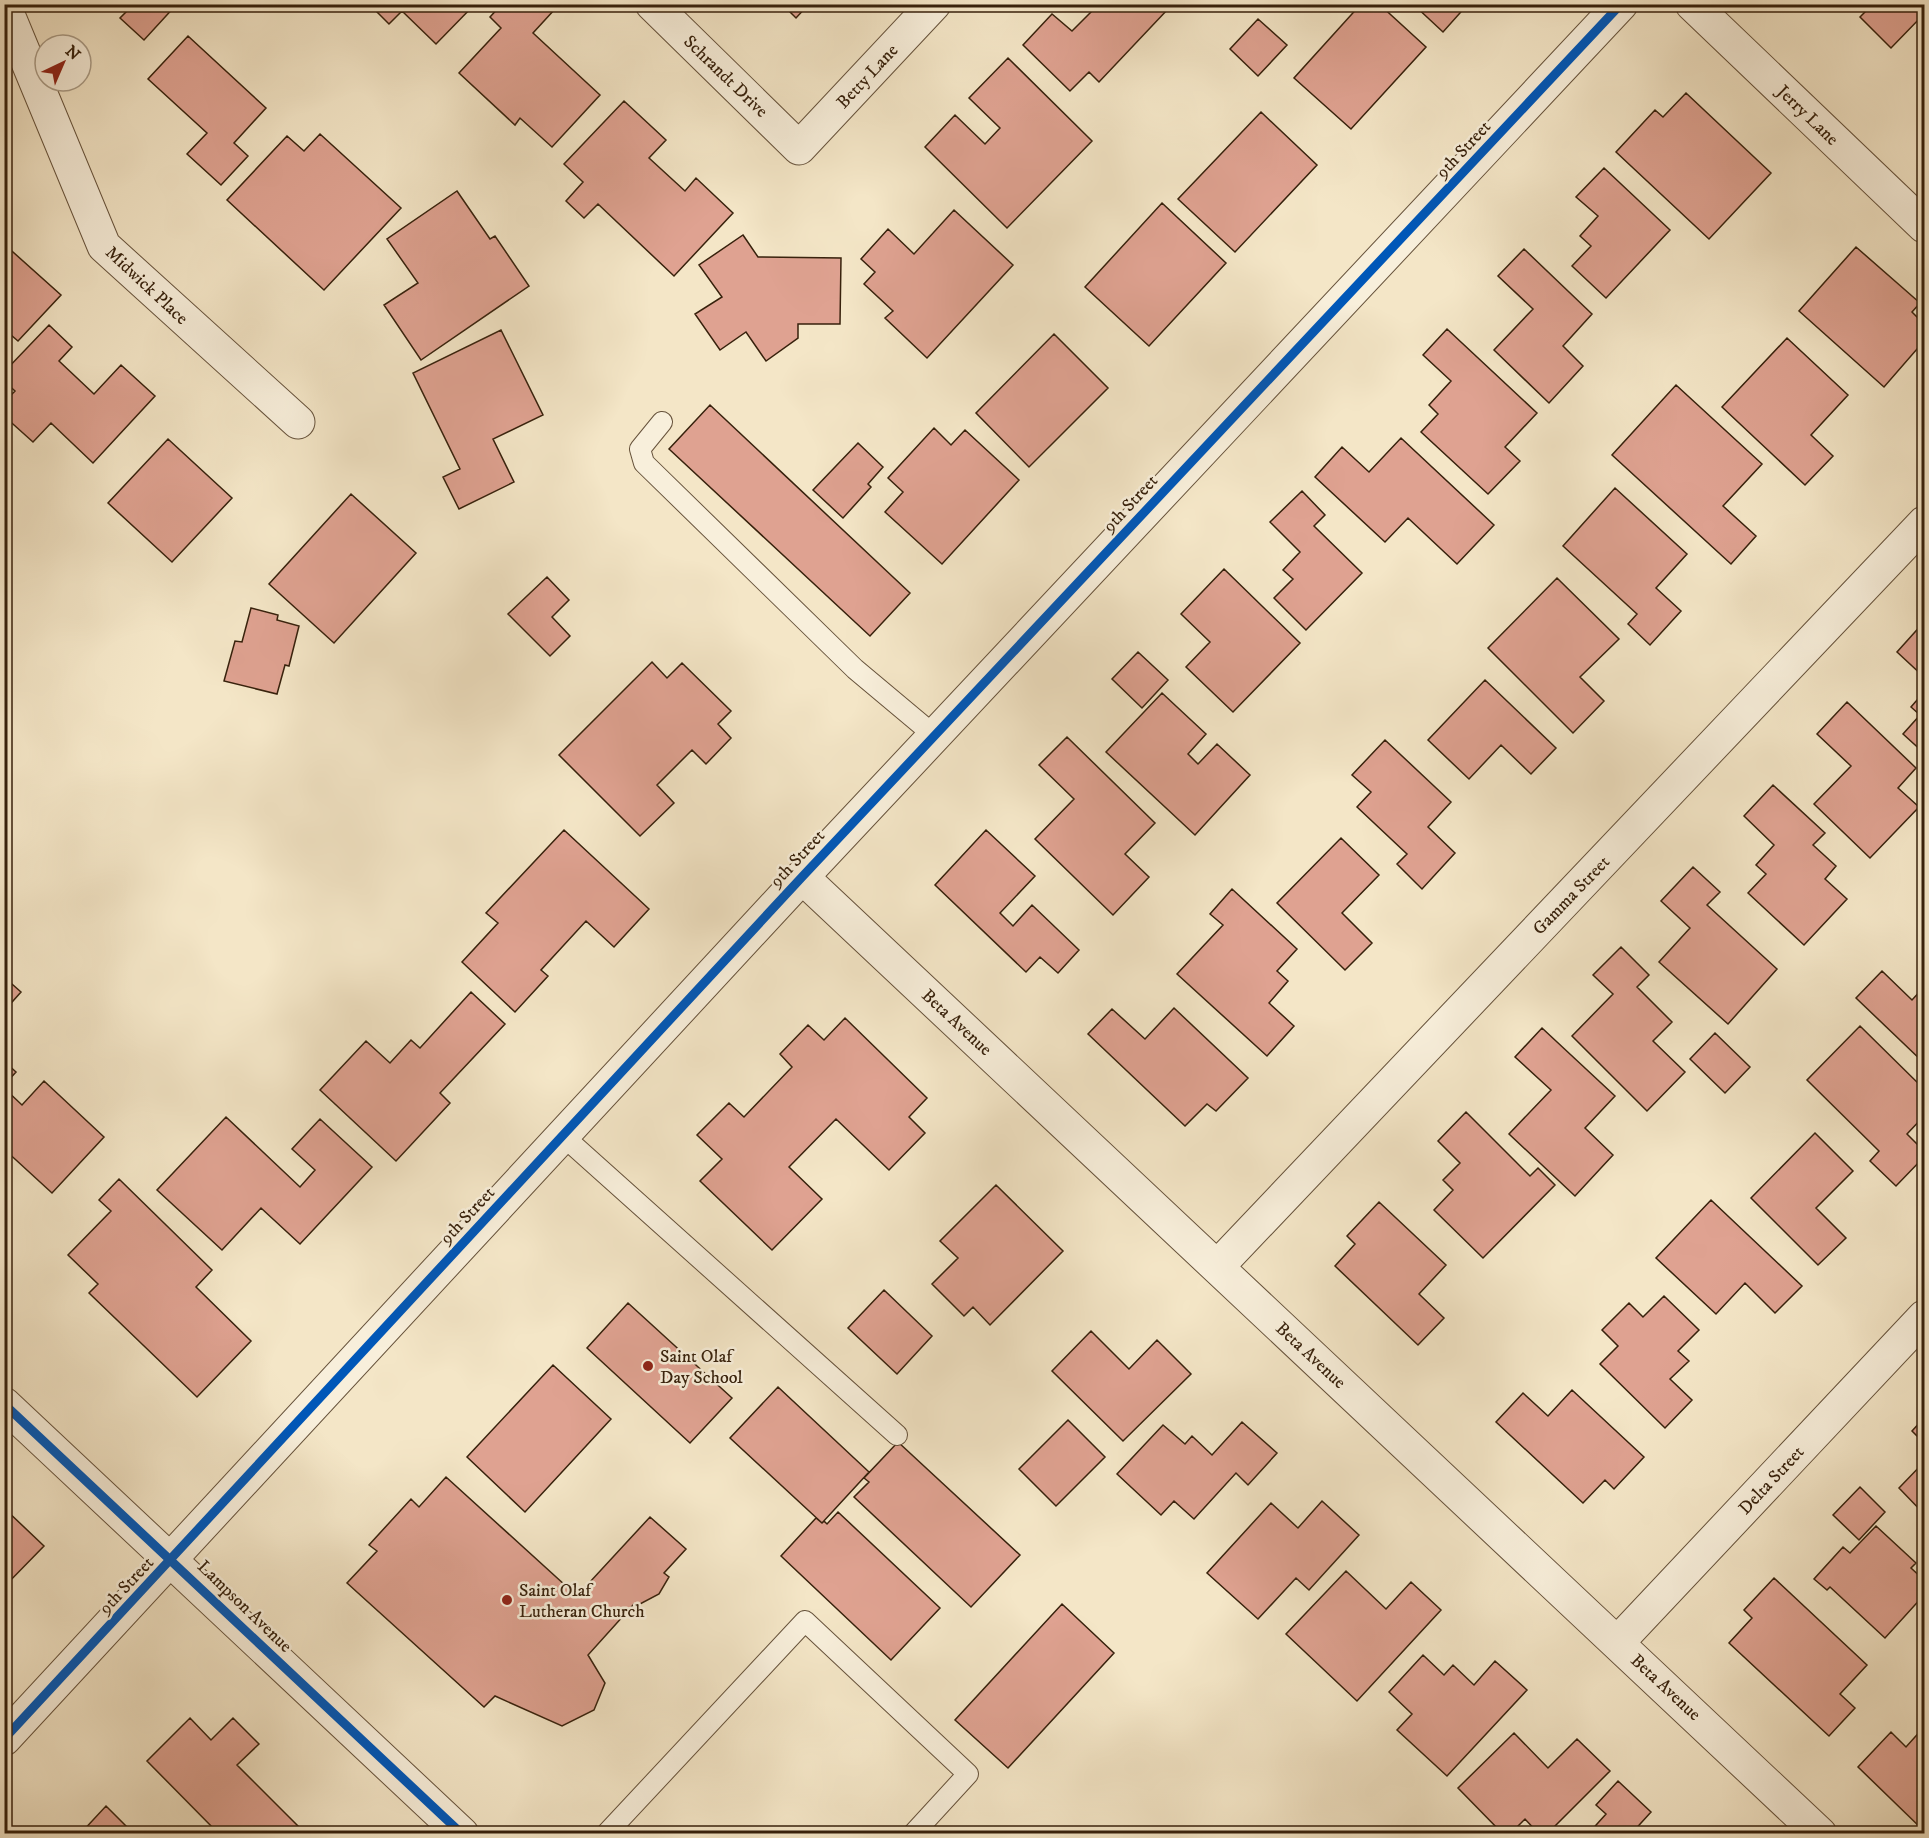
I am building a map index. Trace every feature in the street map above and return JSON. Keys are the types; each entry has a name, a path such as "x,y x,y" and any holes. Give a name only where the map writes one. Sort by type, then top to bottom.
{"street":[{"name":"Schrandt Drive","path":"652,4 799,148"},
{"name":"Betty Lane","path":"799,148 934,4"},
{"name":"9th Street","path":"4,1739 802,877 1621,4"},
{"name":"Jerry Lane","path":"1692,4 1924,226"},
{"name":"Midwick Place","path":"4,13 9,17 104,246 298,422"},
{"name":"Gamma Street","path":"1216,1267 1924,523"},
{"name":"Beta Avenue","path":"802,877 1820,1833"},
{"name":"Delta Street","path":"1618,1642 1924,1317"},
{"name":"Lampson Avenue","path":"4,1404 462,1833"}],"lane":[{"path":"662,422 640,449 644,463 855,669 935,736"},
{"path":"562,1135 897,1435"},
{"path":"606,1833 805,1621 968,1774 913,1833"}],"building":[{"path":"122,4 177,4 144,40 120,18 128,10"},
{"path":"369,4 475,4 436,44 402,11 389,24"},
{"path":"502,4 550,4 555,9 533,33 600,95 552,147 520,118 515,125 459,73 501,28 490,17"},
{"path":"782,4 809,4 796,18"},
{"path":"1089,4 1163,4 1168,9 1099,82 1089,72 1070,91 1023,45 1052,14 1072,31 1094,9"},
{"path":"1361,4 1379,4 1426,47 1351,129 1294,78"},
{"path":"1413,4 1468,4 1443,32"},
{"path":"1873,4 1924,4 1924,17 1923,15 1891,48 1860,17"},
{"path":"1258,19 1287,45 1258,76 1230,49"},
{"path":"188,36 266,108 234,143 248,156 221,185 187,154 207,133 148,79"},
{"path":"1008,58 1092,141 1007,228 925,147 955,115 985,144 1000,128 969,98"},
{"path":"1686,93 1771,173 1709,239 1616,152 1655,110 1663,117"},
{"path":"624,101 666,140 649,158 685,191 696,178 733,213 674,276 598,204 584,218 566,201 583,182 564,164"},
{"path":"1261,112 1317,165 1235,252 1178,199"},
{"path":"320,134 401,208 324,290 227,200 287,136 304,151"},
{"path":"1604,168 1670,230 1606,298 1572,266 1591,246 1580,236 1598,216 1576,197"},
{"path":"457,191 490,239 495,236 529,286 421,360 384,305 418,283 387,239"},
{"path":"1162,203 1226,263 1149,346 1085,287"},
{"path":"954,210 1013,265 927,358 885,318 893,311 864,284 875,272 861,259 888,229 914,254"},
{"path":"743,235 758,257 841,258 840,324 798,324 798,338 766,361 746,332 720,350 695,314 722,297 699,265"},
{"path":"4,244 61,295 18,341 4,329"},
{"path":"1856,247 1920,303 1912,312 1924,324 1924,341 1884,387 1799,311"},
{"path":"1524,249 1592,314 1563,346 1583,366 1549,403 1494,350 1533,309 1498,276"},
{"path":"49,325 72,347 59,361 94,394 121,365 155,396 93,463 51,423 33,442 4,416 4,402 15,391 4,381 4,372"},
{"path":"1447,329 1537,413 1505,447 1520,461 1488,494 1421,432 1438,414 1429,405 1451,381 1423,355"},
{"path":"501,330 543,415 493,439 514,482 459,509 443,477 460,469 413,373"},
{"path":"1054,334 1108,388 1029,467 976,413"},
{"path":"1787,338 1848,395 1811,435 1833,456 1805,485 1722,407"},
{"path":"1676,385 1762,464 1723,506 1756,536 1731,564 1612,455"},
{"path":"710,405 910,593 870,636 669,449"},
{"path":"934,428 951,445 965,430 1019,480 942,564 885,512 903,492 888,478"},
{"path":"1401,438 1494,525 1457,564 1408,518 1385,542 1315,477 1342,447 1369,472"},
{"path":"168,439 232,498 172,562 108,503"},
{"path":"858,443 883,467 868,484 871,487 843,518 813,490"},
{"path":"1615,488 1687,554 1656,588 1681,611 1650,645 1628,624 1637,614 1563,546"},
{"path":"1302,491 1325,515 1314,526 1362,573 1306,630 1274,598 1293,579 1283,570 1300,552 1270,522"},
{"path":"351,494 416,553 334,643 269,584"},
{"path":"1224,569 1300,643 1233,712 1186,667 1210,642 1181,614"},
{"path":"547,577 569,600 552,617 570,636 550,656 508,614"},
{"path":"1557,578 1619,639 1580,677 1604,701 1573,733 1488,648"},
{"path":"251,608 278,615 277,620 299,626 289,666 285,665 277,694 224,681 235,641 242,642"},
{"path":"1924,622 1924,677 1897,652"},
{"path":"1138,652 1168,680 1142,708 1112,679"},
{"path":"652,662 667,678 682,663 731,711 718,724 731,738 706,764 692,750 657,785 674,803 640,836 559,755"},
{"path":"1485,680 1556,748 1531,774 1501,745 1469,779 1428,740"},
{"path":"1924,692 1924,753 1903,734 1920,715 1911,707"},
{"path":"1162,693 1206,734 1188,754 1198,764 1217,744 1250,775 1195,835 1106,752"},
{"path":"1847,702 1916,768 1898,788 1919,807 1870,858 1814,804 1851,766 1817,734"},
{"path":"1067,737 1155,823 1125,854 1149,877 1113,915 1035,839 1074,799 1039,765"},
{"path":"1385,740 1451,802 1428,827 1455,853 1422,889 1397,864 1407,854 1357,807 1371,792 1352,775"},
{"path":"1773,785 1825,833 1813,845 1836,866 1825,879 1847,899 1804,945 1748,893 1766,874 1756,865 1774,845 1744,816"},
{"path":"564,830 649,909 614,947 586,921 541,970 548,976 515,1012 462,962 498,923 486,913"},
{"path":"986,830 1035,876 1000,913 1013,926 1032,905 1079,950 1058,973 1040,957 1026,972 935,885"},
{"path":"1341,838 1379,875 1342,913 1372,943 1345,970 1277,903"},
{"path":"1693,867 1720,892 1707,905 1777,969 1728,1024 1659,962 1690,928 1661,901"},
{"path":"1232,889 1297,949 1277,971 1288,981 1269,1003 1294,1026 1267,1056 1177,974 1223,925 1210,914"},
{"path":"1621,947 1649,975 1637,987 1672,1022 1653,1041 1685,1072 1647,1111 1572,1036 1613,994 1593,975"},
{"path":"1882,971 1912,1000 1924,987 1924,1063 1856,998"},
{"path":"4,977 21,992 4,1011"},
{"path":"471,992 505,1024 440,1093 450,1103 396,1161 320,1090 366,1041 390,1063 411,1040 420,1048"},
{"path":"1174,1008 1248,1078 1216,1111 1207,1104 1185,1126 1088,1034 1112,1009 1145,1039"},
{"path":"845,1018 927,1098 909,1117 925,1133 889,1170 836,1119 789,1167 822,1199 772,1250 700,1181 722,1159 697,1135 729,1103 744,1117 792,1067 780,1054 808,1025 824,1040"},
{"path":"1860,1026 1924,1089 1924,1116 1907,1134 1924,1151 1924,1157 1896,1186 1870,1161 1879,1151 1807,1080"},
{"path":"1542,1028 1615,1096 1585,1128 1613,1155 1575,1196 1509,1134 1551,1090 1515,1057"},
{"path":"1715,1033 1750,1067 1725,1093 1690,1059"},
{"path":"4,1061 16,1072 4,1085"},
{"path":"44,1081 104,1137 52,1193 4,1149 4,1088 22,1105"},
{"path":"1466,1112 1530,1176 1538,1168 1555,1185 1483,1258 1434,1210 1453,1190 1443,1180 1460,1163 1438,1141"},
{"path":"226,1117 300,1187 315,1170 292,1149 320,1119 372,1167 300,1244 261,1208 222,1250 157,1190"},
{"path":"1815,1133 1853,1171 1816,1208 1846,1238 1818,1265 1751,1198"},
{"path":"119,1179 212,1270 196,1287 251,1341 197,1397 89,1293 98,1284 68,1255 111,1211 99,1200"},
{"path":"996,1185 1063,1251 990,1325 973,1307 964,1316 932,1284 958,1258 940,1241"},
{"path":"1711,1200 1802,1286 1775,1313 1745,1283 1716,1314 1656,1258"},
{"path":"1379,1202 1446,1265 1419,1294 1444,1318 1418,1345 1335,1266 1355,1244 1347,1236"},
{"path":"884,1290 932,1336 897,1374 848,1328"},
{"path":"1664,1296 1699,1330 1678,1351 1689,1361 1670,1379 1692,1400 1665,1428 1600,1364 1618,1346 1602,1330 1629,1303 1643,1317"},
{"path":"628,1303 732,1398 690,1443 587,1348"},
{"path":"1091,1331 1129,1369 1157,1340 1191,1374 1123,1441 1052,1371"},
{"path":"553,1365 611,1419 525,1512 467,1457"},
{"path":"778,1387 869,1472 822,1523 730,1438"},
{"path":"1572,1390 1644,1457 1614,1489 1605,1480 1583,1503 1496,1422 1523,1393 1548,1416"},
{"path":"1924,1418 1924,1443 1912,1431"},
{"path":"1068,1420 1105,1457 1056,1506 1019,1469"},
{"path":"1242,1422 1277,1453 1248,1485 1236,1473 1194,1519 1174,1501 1161,1515 1117,1474 1163,1425 1185,1444 1192,1436 1212,1455"},
{"path":"898,1442 1020,1555 971,1607 854,1497 869,1482 864,1478"},
{"path":"1924,1462 1924,1514 1899,1488"},
{"name":"Saint Olaf Lutheran Church","path":"446,1477 577,1596 650,1517 686,1549 664,1573 669,1577 659,1594 640,1604 634,1604 588,1655 605,1683 594,1710 562,1726 495,1696 484,1707 347,1583 377,1551 369,1545 411,1499 419,1507"},
{"path":"1860,1487 1885,1512 1859,1540 1833,1515"},
{"path":"1322,1501 1359,1535 1309,1590 1296,1578 1258,1619 1207,1573 1271,1503 1298,1528"},
{"path":"4,1508 44,1546 4,1587"},
{"path":"838,1512 940,1608 891,1660 781,1556 816,1518 827,1524"},
{"path":"1876,1526 1916,1563 1911,1568 1924,1580 1924,1595 1885,1638 1830,1587 1827,1590 1814,1579 1843,1547 1850,1553"},
{"path":"1346,1571 1386,1609 1411,1582 1441,1610 1357,1701 1286,1634"},
{"path":"1774,1578 1867,1665 1840,1694 1855,1708 1829,1736 1729,1643 1752,1618 1744,1610"},
{"path":"1062,1604 1114,1653 1008,1768 955,1720"},
{"path":"1423,1655 1444,1675 1453,1665 1474,1685 1495,1661 1527,1690 1447,1776 1397,1730 1412,1714 1389,1692"},
{"path":"190,1718 211,1740 233,1718 259,1744 237,1765 306,1834 219,1834 147,1761"},
{"path":"1924,1727 1924,1831 1858,1767 1891,1732 1906,1747"},
{"path":"1514,1733 1548,1768 1577,1739 1610,1771 1547,1834 1539,1834 1525,1819 1510,1834 1503,1834 1458,1788"},
{"path":"1618,1781 1651,1812 1631,1834 1588,1834 1606,1814 1596,1805"},
{"path":"106,1806 134,1834 80,1834"}],"cycle path":[{"path":"4,1739 802,877 1621,4"},
{"path":"4,1404 462,1834"}],"place":[{"name":"Saint Olaf Day School","path":"648,1366"},
{"name":"Saint Olaf Lutheran Church","path":"507,1600"}]}
